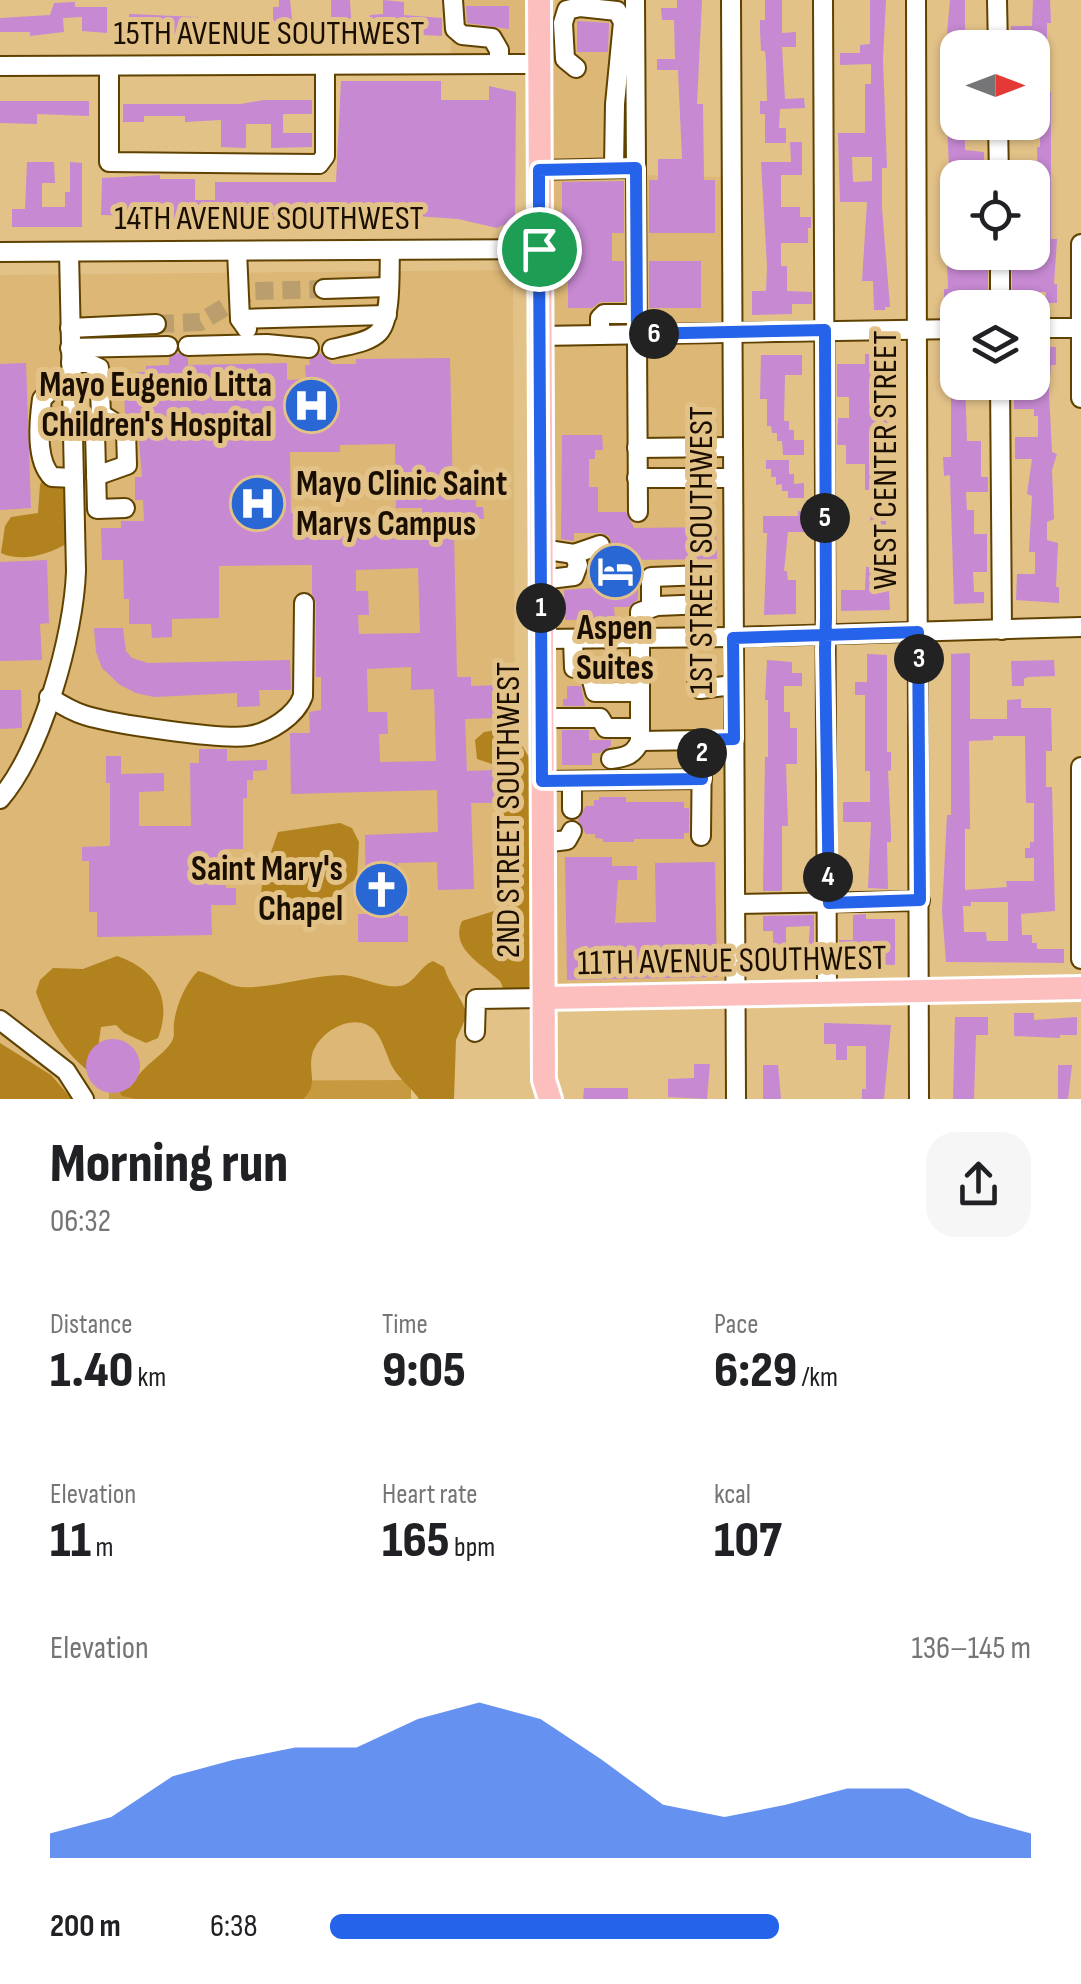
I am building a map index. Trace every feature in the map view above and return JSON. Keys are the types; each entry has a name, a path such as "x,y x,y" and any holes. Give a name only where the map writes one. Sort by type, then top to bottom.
{"main road":[{"name":"2ND STREET SOUTHWEST","path":"539,0 544,1093"},
{"name":"11TH AVENUE SOUTHWEST","path":"544,998 1081,988"}],"street":[{"path":"453,0 455,29 462,35 492,38 499,50 499,64"},
{"name":"1ST STREET SOUTHWEST","path":"731,0 736,1099"},
{"path":"823,0 827,994"},
{"name":"WEST CENTER STREET","path":"916,0 919,1099"},
{"path":"997,0 998,30"},
{"path":"576,68 565,59 566,10 631,7"},
{"path":"631,7 638,512"},
{"path":"614,168 614,104 631,7"},
{"name":"15TH AVENUE SOUTHWEST","path":"0,66 538,64"},
{"path":"109,66 109,162 319,164 325,156 325,65"},
{"path":"539,170 636,168"},
{"path":"1081,244 1081,398"},
{"name":"14TH AVENUE SOUTHWEST","path":"0,252 539,249"},
{"path":"332,348 382,330 387,315 390,250"},
{"path":"0,799 20,772 49,696 67,642 75,597 69,252"},
{"path":"238,252 240,319 267,344"},
{"path":"324,289 388,287"},
{"path":"240,319 387,315"},
{"path":"70,324 156,324"},
{"path":"540,336 600,335 637,328 733,332 940,329"},
{"path":"1050,328 1081,328"},
{"path":"188,346 267,344 309,348"},
{"path":"71,356 168,346"},
{"path":"71,356 98,368 101,414 95,431 97,509 126,508"},
{"path":"71,389 51,390 42,398 41,453 43,466 52,477 73,478"},
{"path":"1000,400 1002,630"},
{"path":"96,476 127,465 126,430 101,414"},
{"path":"638,448 733,446"},
{"path":"637,478 733,478"},
{"path":"541,549 574,554 600,546"},
{"path":"541,580 574,576 578,565 574,554"},
{"path":"49,696 68,709 100,719 224,736 250,736 267,730 300,706 303,696 304,603"},
{"path":"611,759 636,751 640,735 640,612 652,607"},
{"path":"542,639 1081,628"},
{"path":"573,639 574,668 640,668"},
{"path":"589,668 594,692 640,692"},
{"path":"701,685 733,685"},
{"path":"543,718 600,718 606,728 640,735 734,739"},
{"path":"702,740 702,836"},
{"path":"1081,768 1081,959"},
{"path":"542,781 702,779"},
{"path":"572,781 572,809"},
{"path":"543,843 567,840 572,831"},
{"path":"736,904 920,900"},
{"path":"476,1032 476,999 544,998"},
{"path":"0,1020 66,1071 84,1099"}],"shaded area":[{"path":"451,0 528,0 528,60 451,60"},
{"path":"555,0 640,0 643,175 723,177 727,991 553,990"},
{"name":"Mayo Clinic Saint Marys Campus","path":"513,270 516,995 411,996 410,1080 110,1081 109,1099 0,1099 0,275"},
{"path":"43,478 64,489 68,501 68,543 35,556 1,553 5,526 11,517 38,513"},
{"path":"484,732 515,733 538,773 535,978 527,1001 506,998 500,981 464,948 459,931 462,921 507,907 510,899 511,862 499,817 514,777 507,769 477,759 475,740"},
{"path":"340,823 352,828 359,842 357,878 300,914 273,917 259,913 263,875 278,832"},
{"path":"117,956 142,969 158,987 162,1024 158,1038 146,1043 116,1025 101,1027 98,1048 103,1069 94,1075 58,1038 36,992 40,980 53,968 83,969"},
{"path":"433,961 444,967 467,1015 456,1040 454,1099 419,1099 393,1068 376,1032 359,1023 339,1026 316,1046 311,1061 311,1089 303,1099 136,1099 122,1096 118,1089 122,1079 130,1088 170,1044 179,1003 198,971 241,987 343,975 397,986 408,983"},
{"path":"0,1043 51,1075 72,1099 0,1099"},
{"path":"411,1080 411,1099 109,1099 109,1081"}],"building":[{"path":"279,0 290,0 293,29 273,29 273,7 279,7"},
{"path":"331,0 350,0 351,19 383,14 383,0 404,2 404,23 385,24 385,36 361,36 361,41 331,37 331,32 322,32 322,22 331,22"},
{"path":"677,0 702,0 697,104 703,104 704,180 715,180 715,233 649,233 649,180 658,180 658,159 682,159 678,70 657,70 657,59 675,59 674,20 662,20 661,8 677,8"},
{"path":"765,0 782,0 782,33 796,32 796,47 782,47 785,99 804,98 805,108 780,109 779,128 786,128 786,143 765,143 765,114 760,114 760,101 767,101 760,30 760,20 765,20"},
{"path":"870,0 886,0 883,59 887,168 882,168 882,208 890,307 885,310 874,310 873,281 862,281 867,202 840,202 838,133 865,133 865,84 871,84 871,64 840,65 840,53 860,53 860,45 870,44","holes":["852,157 872,157 872,181 853,182"]},
{"path":"950,0 965,0 965,30 947,30"},
{"path":"1033,0 1050,0 1051,23 1047,23 1047,30 1011,30 1011,26 1032,26"},
{"path":"75,2 75,7 107,7 107,33 82,31 82,17 63,18 64,32 30,36 30,32 0,32 0,18 50,15 54,3"},
{"path":"466,6 509,6 509,29 467,23"},
{"path":"129,14 198,17 198,36 129,32"},
{"path":"404,15 442,18 442,36 404,34"},
{"path":"577,21 609,23 608,52 577,52"},
{"path":"341,81 441,81 441,100 489,100 489,86 516,92 515,220 497,228 458,219 374,213 328,213 328,220 137,220 137,216 101,215 102,178 160,175 160,179 195,179 195,200 215,200 215,182 336,182"},
{"path":"1051,92 1051,239 1057,239 1057,303 1050,303 1050,290 1012,290 1012,270 1050,270 1050,160 1037,160 1040,140 1050,140"},
{"path":"312,100 312,114 283,114 283,133 312,133 312,147 271,148 271,124 246,124 246,148 221,147 221,120 185,122 185,116 144,116 144,122 123,122 123,104 241,104"},
{"path":"0,101 89,101 89,116 37,114 37,124 0,123"},
{"path":"948,140 965,140 965,150 984,152 984,160 949,160"},
{"path":"790,142 802,142 802,175 781,175 781,207 800,207 800,217 811,217 811,228 808,243 781,243 781,266 787,266 787,291 812,292 812,304 792,304 792,314 752,315 752,291 766,291 761,162 791,162"},
{"path":"27,162 54,162 55,183 42,183 42,207 65,207 65,192 70,192 70,162 82,163 82,227 12,227 12,209 25,209"},
{"path":"624,181 624,233 612,233 612,261 624,261 624,302 568,308 568,232 562,232 562,182"},
{"path":"649,261 701,261 701,308 649,308"},
{"path":"947,270 988,270 988,290 944,290 948,289"},
{"path":"1050,347 1056,347 1056,365 1051,365 1050,378"},
{"path":"888,351 886,540 890,610 841,611 841,590 865,590 866,567 870,567 871,490 865,490 865,464 846,464 846,445 837,445 838,418 849,418 849,397 837,397 837,364 865,364 865,354"},
{"path":"178,353 188,358 188,365 287,363 287,380 306,379 305,365 310,365 309,360 320,353 332,364 356,364 356,359 450,358 453,495 469,494 469,499 476,499 476,507 483,507 484,519 477,519 477,529 469,529 469,533 454,534 457,677 471,677 471,686 499,685 500,718 465,719 467,771 494,770 496,803 471,803 474,889 438,890 437,862 398,863 399,916 408,916 408,942 358,942 358,914 366,914 365,835 438,832 437,790 291,794 290,733 310,733 309,712 321,710 312,565 219,566 219,618 172,619 172,637 152,638 151,624 129,624 123,560 102,560 101,528 121,528 121,521 144,521 143,500 135,500 135,477 142,477 138,430 134,417 125,414 124,388 137,388 137,372 146,372 146,366 169,365 169,358","holes":["395,444 396,508 422,508 422,534 307,537 307,513 291,513 290,452 340,452 340,445","418,568 420,633 359,634 358,615 369,615 368,591 356,591 356,570","411,667 411,690 434,689 436,761 380,762 379,734 388,734 387,712 368,712 367,669"]},
{"path":"761,355 802,355 802,375 785,375 784,421 789,421 789,430 794,430 794,440 804,440 804,455 783,455 782,441 777,441 777,433 767,426 767,399 760,399"},
{"path":"26,363 31,508 0,510 0,364"},
{"path":"951,400 966,400 967,441 981,441 981,477 988,477 988,492 966,492 967,510 974,510 974,534 987,534 987,572 973,572 974,592 984,592 984,603 954,604 950,475 944,476 943,457 951,457"},
{"path":"1014,400 1049,400 1052,452 1057,454 1052,470 1054,519 1047,522 1047,540 1058,543 1059,603 1016,600 1017,574 1035,574 1035,552 1029,552 1032,496 1027,494 1032,459 1015,459 1015,437 1038,437 1038,416 1034,416 1034,409 1014,409"},
{"path":"562,435 602,435 603,450 595,450 595,459 589,459 589,487 598,487 598,512 626,512 634,528 716,527 717,559 629,560 630,587 638,587 638,599 629,607 614,607 615,619 565,620 564,590 600,584 600,558 609,554 612,546 609,536 601,533 574,533 574,541 561,539"},
{"path":"766,460 789,460 794,484 804,483 804,498 788,498 788,491 782,491 782,484 776,485 771,469 766,469"},
{"path":"798,511 812,511 812,532 788,532 784,571 788,580 796,580 796,614 764,615 767,533 763,533 763,516 798,516"},
{"path":"47,560 49,623 40,624 42,660 0,661 0,562"},
{"path":"94,628 123,628 126,651 132,658 148,663 290,660 291,690 259,690 260,706 237,707 237,693 154,697 136,693 120,685 102,668"},
{"path":"970,653 970,719 1007,719 1007,700 1021,699 1021,708 1051,708 1052,751 1046,751 1046,787 1052,787 1055,911 1021,914 1022,935 1032,935 1037,949 1064,949 1064,963 946,962 942,911 947,815 951,815 951,654","holes":["993,736 1025,736 1026,803 1034,803 1034,842 1025,848 1025,858 1034,858 1034,881 1006,881 1007,887 965,890 965,829 970,829 969,741 993,740","971,902 1008,902 1008,941 987,941 986,932 964,932 963,906 971,906"]},
{"path":"867,654 887,655 887,752 891,752 888,889 868,888 871,822 843,822 843,802 870,802 870,771 865,771 865,695 855,695 855,682 867,682"},
{"path":"767,660 792,662 792,673 802,673 802,686 784,686 784,712 790,712 790,728 797,728 797,764 786,764 788,826 782,826 782,891 763,891"},
{"path":"1054,660 1055,676 1028,677 1024,686 1012,686 1011,661"},
{"path":"567,686 581,686 585,706 563,706"},
{"path":"0,690 21,690 22,728 0,729"},
{"path":"562,730 589,730 589,740 611,740 611,746 592,753 592,765 562,765"},
{"path":"199,749 227,749 227,761 267,760 267,770 253,771 253,780 247,780 243,849 225,849 226,888 236,888 236,905 211,905 212,935 97,937 97,912 89,912 89,861 82,861 82,847 110,846 106,756 121,756 121,774 164,773 164,791 139,792 139,826 191,826 190,763 199,763"},
{"path":"599,797 626,797 626,802 684,802 684,808 689,808 689,833 684,833 684,839 603,842 595,834 586,834 578,820 586,806 594,806"},
{"path":"565,857 612,857 612,866 637,866 637,880 618,880 615,923 656,922 655,863 715,862 717,977 567,980"},
{"path":"866,914 866,919 895,919 895,965 839,963 839,940 853,940 853,915"},
{"path":"814,915 814,965 762,969 763,952 773,952 773,931 763,931 763,916","holes":["810,926 808,951 786,951 786,927"]},
{"path":"1014,1013 1034,1013 1034,1020 1077,1017 1077,1035 1014,1036"},
{"path":"955,1017 988,1017 988,1035 976,1035 974,1099 953,1099"},
{"path":"824,1023 891,1025 884,1099 862,1099 862,1089 866,1089 866,1046 847,1046 847,1060 836,1060 836,1044 824,1044"},
{"path":"113,1039 132,1047 140,1066 132,1085 113,1093 94,1085 86,1066 94,1047"},
{"path":"694,1064 710,1064 707,1099 668,1097 668,1079 694,1078"},
{"path":"763,1065 778,1065 781,1099 763,1099"},
{"path":"1058,1065 1072,1065 1068,1099 1058,1099"},
{"path":"584,1088 628,1088 628,1099 583,1099"}],"tunnel":[{"path":"156,324 200,322 252,291 324,289"}],"place":[{"name":"Mayo Eugenio Litta Children's Hospital","path":"311,405"},
{"name":"Mayo Clinic Saint Marys Campus","path":"257,504"},
{"name":"Aspen Suites","path":"615,572"},
{"name":"Saint Mary's Chapel","path":"382,889"}],"route":[{"path":"539,249 539,170 636,168 637,334 825,330 826,618 825,635 825,650 829,903 920,900 918,632 904,633 825,635 733,638 734,739 702,740 702,779 542,781 539,249"}]}
